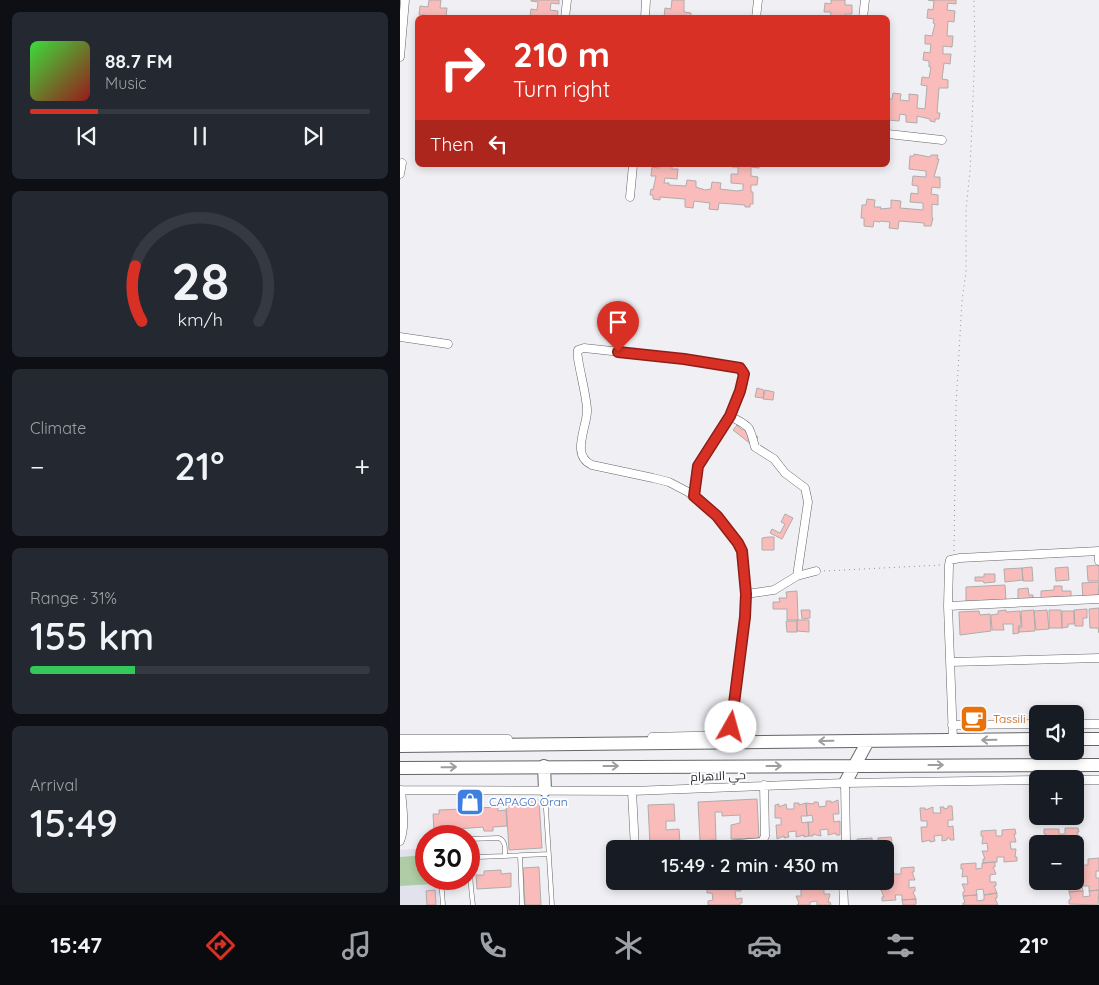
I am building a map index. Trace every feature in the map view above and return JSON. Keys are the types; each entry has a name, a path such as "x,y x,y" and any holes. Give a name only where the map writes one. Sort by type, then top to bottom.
{"main road":[{"path":"400,746 730,739 868,741 1029,739"},
{"path":"1084,739 1099,739"},
{"path":"845,783 868,741"},
{"path":"400,768 1099,765"},
{"path":"544,766 545,790"}],"street":[{"path":"400,57 405,0"},
{"path":"565,15 567,0"},
{"path":"645,15 646,0"},
{"path":"756,15 758,0"},
{"path":"863,15 865,0"},
{"path":"890,134 942,140"},
{"path":"400,174 402,163"},
{"path":"630,197 633,167"},
{"path":"400,337 448,344"},
{"path":"400,739 730,739 745,617 746,594 742,548 717,516 694,496 669,482 586,463 580,452 587,404 576,352 584,348 674,358 740,368 744,372 744,379 730,416 700,461 694,496"},
{"path":"730,416 751,430 755,447 774,459 785,473 805,488 808,502 797,576"},
{"path":"953,740 948,606 951,562 1099,551 1099,561"},
{"path":"746,594 774,590 797,576 816,571"},
{"path":"948,606 1099,599"},
{"path":"950,662 1099,658"},
{"path":"952,725 1029,724"},
{"path":"1084,724 1099,724"},
{"name":"حي الاهرام","path":"400,790 632,791 764,785 1029,780"},
{"path":"1084,780 1099,780"},
{"path":"845,783 846,840"},
{"path":"763,840 765,836 764,785"},
{"path":"400,790 402,822 400,842"},
{"path":"632,791 635,840"},
{"path":"843,890 844,905"}],"lane":[{"path":"545,790 552,905"},
{"path":"480,839 499,838 502,840 505,856"},
{"path":"473,905 471,863 474,859 478,857 549,854"},
{"path":"520,855 522,905"},
{"path":"442,890 443,905"}],"path":[{"path":"816,571 951,562 955,530 956,405 962,301 966,271 966,209 970,172 975,49 974,0"}],"shaded area":[{"path":"415,849 415,890 439,890 440,905 400,905 400,850"}],"green space":[{"path":"415,856 415,885 400,886 400,857"}],"building":[{"path":"429,0 441,0 440,8 447,8 446,15 419,15 420,6 428,7"},
{"path":"559,0 559,4 551,3 550,10 558,11 557,15 530,15 531,9 537,10 538,2 531,1"},
{"path":"672,0 684,0 684,12 691,13 691,15 664,15 665,8 671,9"},
{"path":"831,0 845,0 845,5 852,5 852,14 830,15 831,12 824,12 825,3 831,4"},
{"path":"928,0 956,0 956,4 948,3 947,10 955,11 954,22 948,21 947,36 953,36 952,47 943,46 943,54 951,54 950,64 944,63 942,79 948,80 948,88 939,88 937,113 940,113 939,119 935,119 935,122 917,116 917,123 906,122 906,115 900,114 899,121 890,120 890,99 892,99 893,93 901,94 900,100 909,101 909,94 918,95 917,108 925,109 927,86 921,85 922,77 929,78 931,67 929,67 929,61 923,60 924,52 930,53 931,44 925,44 925,35 932,36 935,24 933,23 934,19 927,18 928,9 933,10 934,1"},
{"path":"914,154 930,157 931,155 938,155 937,159 939,159 934,177 940,177 940,188 932,187 931,194 938,195 938,205 932,204 933,218 931,226 924,226 924,223 899,221 898,229 889,228 890,222 874,221 873,227 864,226 864,218 861,218 862,205 866,205 867,199 875,200 874,207 881,207 880,209 891,208 891,200 901,201 900,208 923,210 923,203 910,202 911,193 918,194 918,186 912,185 913,176 926,177 926,171 909,169 910,156 914,156"},
{"path":"652,167 672,167 672,169 678,169 677,179 665,178 664,183 669,183 669,185 686,186 687,180 696,181 696,187 705,190 711,189 712,182 721,183 720,189 737,191 743,190 743,184 731,183 731,174 738,174 738,167 751,167 751,176 758,177 757,185 751,185 753,204 750,204 750,207 745,207 745,205 719,203 718,210 709,209 710,203 694,201 693,208 685,207 685,199 660,197 660,200 653,199 653,195 650,195 656,176 651,176"},
{"path":"757,388 764,390 763,398 755,397"},
{"path":"765,390 774,392 773,400 763,399"},
{"path":"737,425 742,430 745,427 758,437 752,445 733,430"},
{"path":"785,514 793,518 782,539 770,533 772,529 780,533 785,524 781,522"},
{"path":"774,537 774,550 762,550 762,538"},
{"path":"1099,565 1099,581 1088,581 1087,566"},
{"path":"1032,567 1033,581 1023,581 1022,568"},
{"path":"1068,567 1069,580 1056,581 1055,568"},
{"path":"1022,568 1023,580 1005,582 1004,569"},
{"path":"984,574 995,574 995,582 984,583 983,581 975,581 975,577 984,577"},
{"path":"1099,582 1098,599 1083,600 1082,583"},
{"path":"1005,585 1006,601 966,604 966,587"},
{"path":"1054,586 1062,586 1062,591 1071,591 1071,601 1041,601 1041,591 1054,590"},
{"path":"1028,588 1029,595 1033,595 1033,600 1018,601 1018,589"},
{"path":"797,591 798,620 787,620 787,609 773,609 773,602 780,602 779,598 787,598 786,592"},
{"path":"1099,608 1099,633 1098,628 1090,628 1089,609"},
{"path":"1087,609 1087,618 1083,618 1083,626 1075,626 1074,610"},
{"path":"801,610 810,610 810,618 802,619"},
{"path":"1006,610 1006,612 1020,611 1021,626 1018,626 1019,633 1013,634 1013,624 1003,624 1004,630 992,630 991,615 998,614 998,611"},
{"path":"1034,610 1035,631 1019,632 1019,627 1022,627 1021,611"},
{"path":"1047,610 1049,629 1036,630 1034,611"},
{"path":"1049,610 1061,610 1062,628 1049,628"},
{"path":"979,611 980,615 990,614 991,631 960,635 959,612"},
{"path":"1062,611 1074,611 1074,624 1068,624 1068,627 1062,628"},
{"path":"797,620 809,620 809,632 797,631"},
{"path":"786,621 797,621 797,632 787,632"},
{"path":"757,799 759,838 731,839 731,825 740,823 740,815 722,816 722,812 715,812 716,840 700,840 698,802"},
{"path":"539,800 542,848 509,850 506,802"},
{"path":"838,800 839,814 833,814 834,822 840,821 840,835 836,835 836,833 828,835 828,829 820,830 821,836 813,834 813,836 809,836 808,822 813,822 812,815 807,816 806,803 814,804 814,802 818,802 819,807 826,806 826,801 831,801 831,803"},
{"path":"794,803 799,803 799,805 806,803 807,816 801,816 802,823 808,822 809,836 796,837 796,831 788,832 789,837 784,838 784,836 777,839 776,825 781,825 781,818 775,818 775,805 779,804 779,807 786,804 787,809 794,809"},
{"path":"674,804 675,821 666,821 666,830 679,829 680,840 650,840 648,805"},
{"path":"948,806 952,806 953,820 948,820 948,827 953,826 954,840 947,838 947,840 942,841 942,835 934,836 935,841 922,842 921,827 927,827 927,821 921,821 920,808 925,808 925,810 933,807 933,813 941,813 940,807 944,807 944,809 948,808"},
{"path":"498,807 498,811 506,810 507,826 493,827 493,831 484,831 480,825 434,825 433,814 439,814 439,810 462,809 462,813 476,812 476,808"},
{"path":"1065,828 1078,828 1078,835 1046,835 1044,829 1059,829 1059,834 1065,834"},
{"path":"1015,829 1016,842 1010,842 1011,849 1016,849 1015,857 1017,857 1017,861 1004,862 1004,857 997,857 997,862 983,863 983,859 985,859 982,851 988,851 987,843 982,844 983,836 981,836 981,831 996,830 996,836 1002,836 1002,830"},
{"path":"891,837 892,840 878,840 878,838"},
{"path":"872,838 872,840 857,839"},
{"path":"1099,858 1099,871 1096,871 1096,878 1099,878 1099,890 1089,891 1089,886 1084,886 1084,865 1088,865 1088,859"},
{"path":"995,862 995,867 993,867 996,874 990,875 990,882 996,882 996,886 994,886 997,893 984,895 983,889 976,890 977,895 963,896 965,891 962,884 968,884 967,876 962,877 963,869 961,869 961,864 976,863 976,869 982,868 982,863"},
{"path":"539,867 541,905 525,905 523,868"},
{"path":"914,867 914,872 912,872 915,880 909,880 909,888 915,887 913,892 916,899 902,900 902,895 895,895 896,900 882,901 882,897 884,897 881,890 894,890 894,874 901,874 901,868"},
{"path":"501,870 501,874 511,873 511,887 480,889 480,875 484,875 484,871"},
{"path":"435,890 436,905 427,905 426,891"},
{"path":"707,890 741,890 735,891 736,899 742,898 742,903 740,905 708,905 708,901 713,900 712,893 707,893"},
{"path":"801,890 824,890 824,894 830,894 828,902 831,905 817,905 817,901 810,902 810,905 797,905 799,903 796,896 801,896"},
{"path":"1069,890 1083,891 1069,892"},
{"path":"1099,890 1098,905 1069,904 1071,899 1069,892 1083,891 1083,897 1090,896 1089,891"},
{"path":"997,893 997,898 995,898 998,905 963,905 965,903 963,896 977,895 977,901 984,900 984,895"},
{"path":"916,899 916,904 914,905 903,905 902,900"}],"place":[{"name":"Tassili","path":"974,719"},
{"name":"CAPAGO Oran","path":"470,802"}],"route":[{"path":"618,352 695,360 740,368 744,374 740,391 730,416 700,461 694,496 717,516 742,548 746,594 745,617 731,727"}]}
